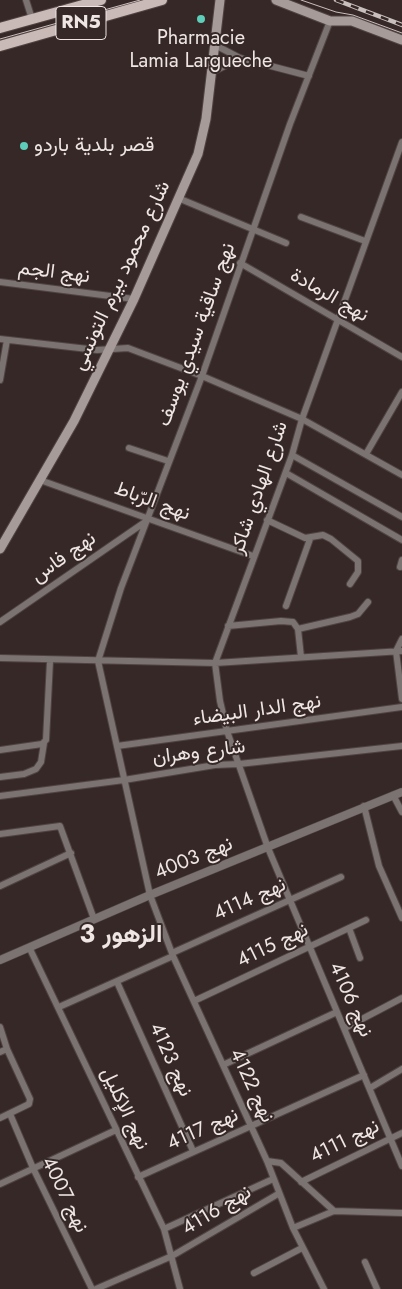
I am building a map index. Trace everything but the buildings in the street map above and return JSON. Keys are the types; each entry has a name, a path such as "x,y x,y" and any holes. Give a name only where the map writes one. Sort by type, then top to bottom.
{"main road":[{"name":"RN5","path":"0,28 101,0"},
{"name":"RN5","path":"0,46 162,0"},
{"name":"شارع محمود بيرم التونسي","path":"0,548 74,420 134,299 178,198 202,137 220,0"},
{"path":"276,0 330,21 354,22 402,40"}],"street":[{"path":"26,0 32,19"},
{"name":"نهج ساقية سيدي يوسف","path":"98,661 118,597 168,461 202,376 240,263 330,21"},
{"path":"213,44 240,58 309,76"},
{"path":"211,74 240,58"},
{"name":"شارع الهادي شاكر","path":"268,848 227,731 220,701 215,663 253,556 286,473 302,419 402,142"},
{"path":"178,198 286,243"},
{"path":"301,217 365,241"},
{"name":"نهج الرمادة","path":"240,263 402,357"},
{"name":"نهج الجم","path":"0,282 134,299"},
{"path":"0,380 4,340 97,350 128,348 202,376 302,419 402,475"},
{"path":"366,454 402,392"},
{"path":"129,448 168,461"},
{"path":"292,456 402,517"},
{"path":"286,473 402,540"},
{"name":"نهج الرّباط","path":"40,480 147,520 253,556"},
{"name":"نهج فاس","path":"0,622 147,520"},
{"path":"268,520 310,538 319,535 327,536 355,558 359,567 350,584"},
{"path":"286,606 310,538"},
{"path":"298,629 358,614 368,602"},
{"path":"228,626 288,621 296,624 301,657"},
{"path":"402,639 399,651 402,699"},
{"path":"0,658 50,661 215,663 399,651"},
{"path":"0,776 24,774 36,769 41,762 50,661"},
{"name":"نهج 4122","path":"98,661 150,895 173,955 252,1126 293,1228 324,1289"},
{"name":"نهج الدار البيضاء","path":"117,746 402,707"},
{"path":"0,750 44,743"},
{"name":"شارع وهران","path":"0,796 124,780 195,767 402,746"},
{"name":"نهج 4003","path":"0,960 150,895 402,792"},
{"path":"393,795 402,812"},
{"path":"364,806 379,866 402,918"},
{"path":"0,834 58,825 62,828 94,919"},
{"name":"نهج 4106","path":"268,848 289,902 392,1137 402,1166"},
{"path":"0,886 71,853"},
{"name":"نهج 4114","path":"59,1007 117,982 341,877"},
{"name":"نهج 4115","path":"194,1001 366,920"},
{"path":"349,928 360,958"},
{"name":"نهج الإكليل","path":"29,947 164,1229 182,1288"},
{"name":"نهج 4123","path":"117,982 193,1151"},
{"path":"345,1028 402,998"},
{"path":"223,1065 337,1012"},
{"path":"0,1027 30,1099 29,1104 0,1118"},
{"path":"0,1052 8,1049"},
{"path":"370,1088 402,1069"},
{"name":"نهج 4117","path":"138,1177 364,1075"},
{"name":"نهج 4007","path":"10,1114 33,1168 92,1289"},
{"path":"0,1184 116,1130"},
{"name":"نهج 4111","path":"301,1182 402,1133"},
{"path":"267,1161 281,1163 334,1211"},
{"path":"164,1229 273,1179"},
{"name":"نهج 4116","path":"96,1289 110,1286 172,1256 278,1194"},
{"path":"293,1228 334,1211 402,1214"},
{"path":"254,1273 302,1248"},
{"path":"365,1262 377,1289"}],"tram line":[{"path":"0,39 140,0"},
{"path":"301,0 336,12 353,15 402,33"}],"railway":[{"path":"336,0 402,25"}],"place":[{"name":"Pharmacie Lamia Largueche","path":"201,19"},
{"name":"قصر بلدية باردو","path":"24,146"}],"district":[{"name":"الزهور 3","path":"121,936"}]}
